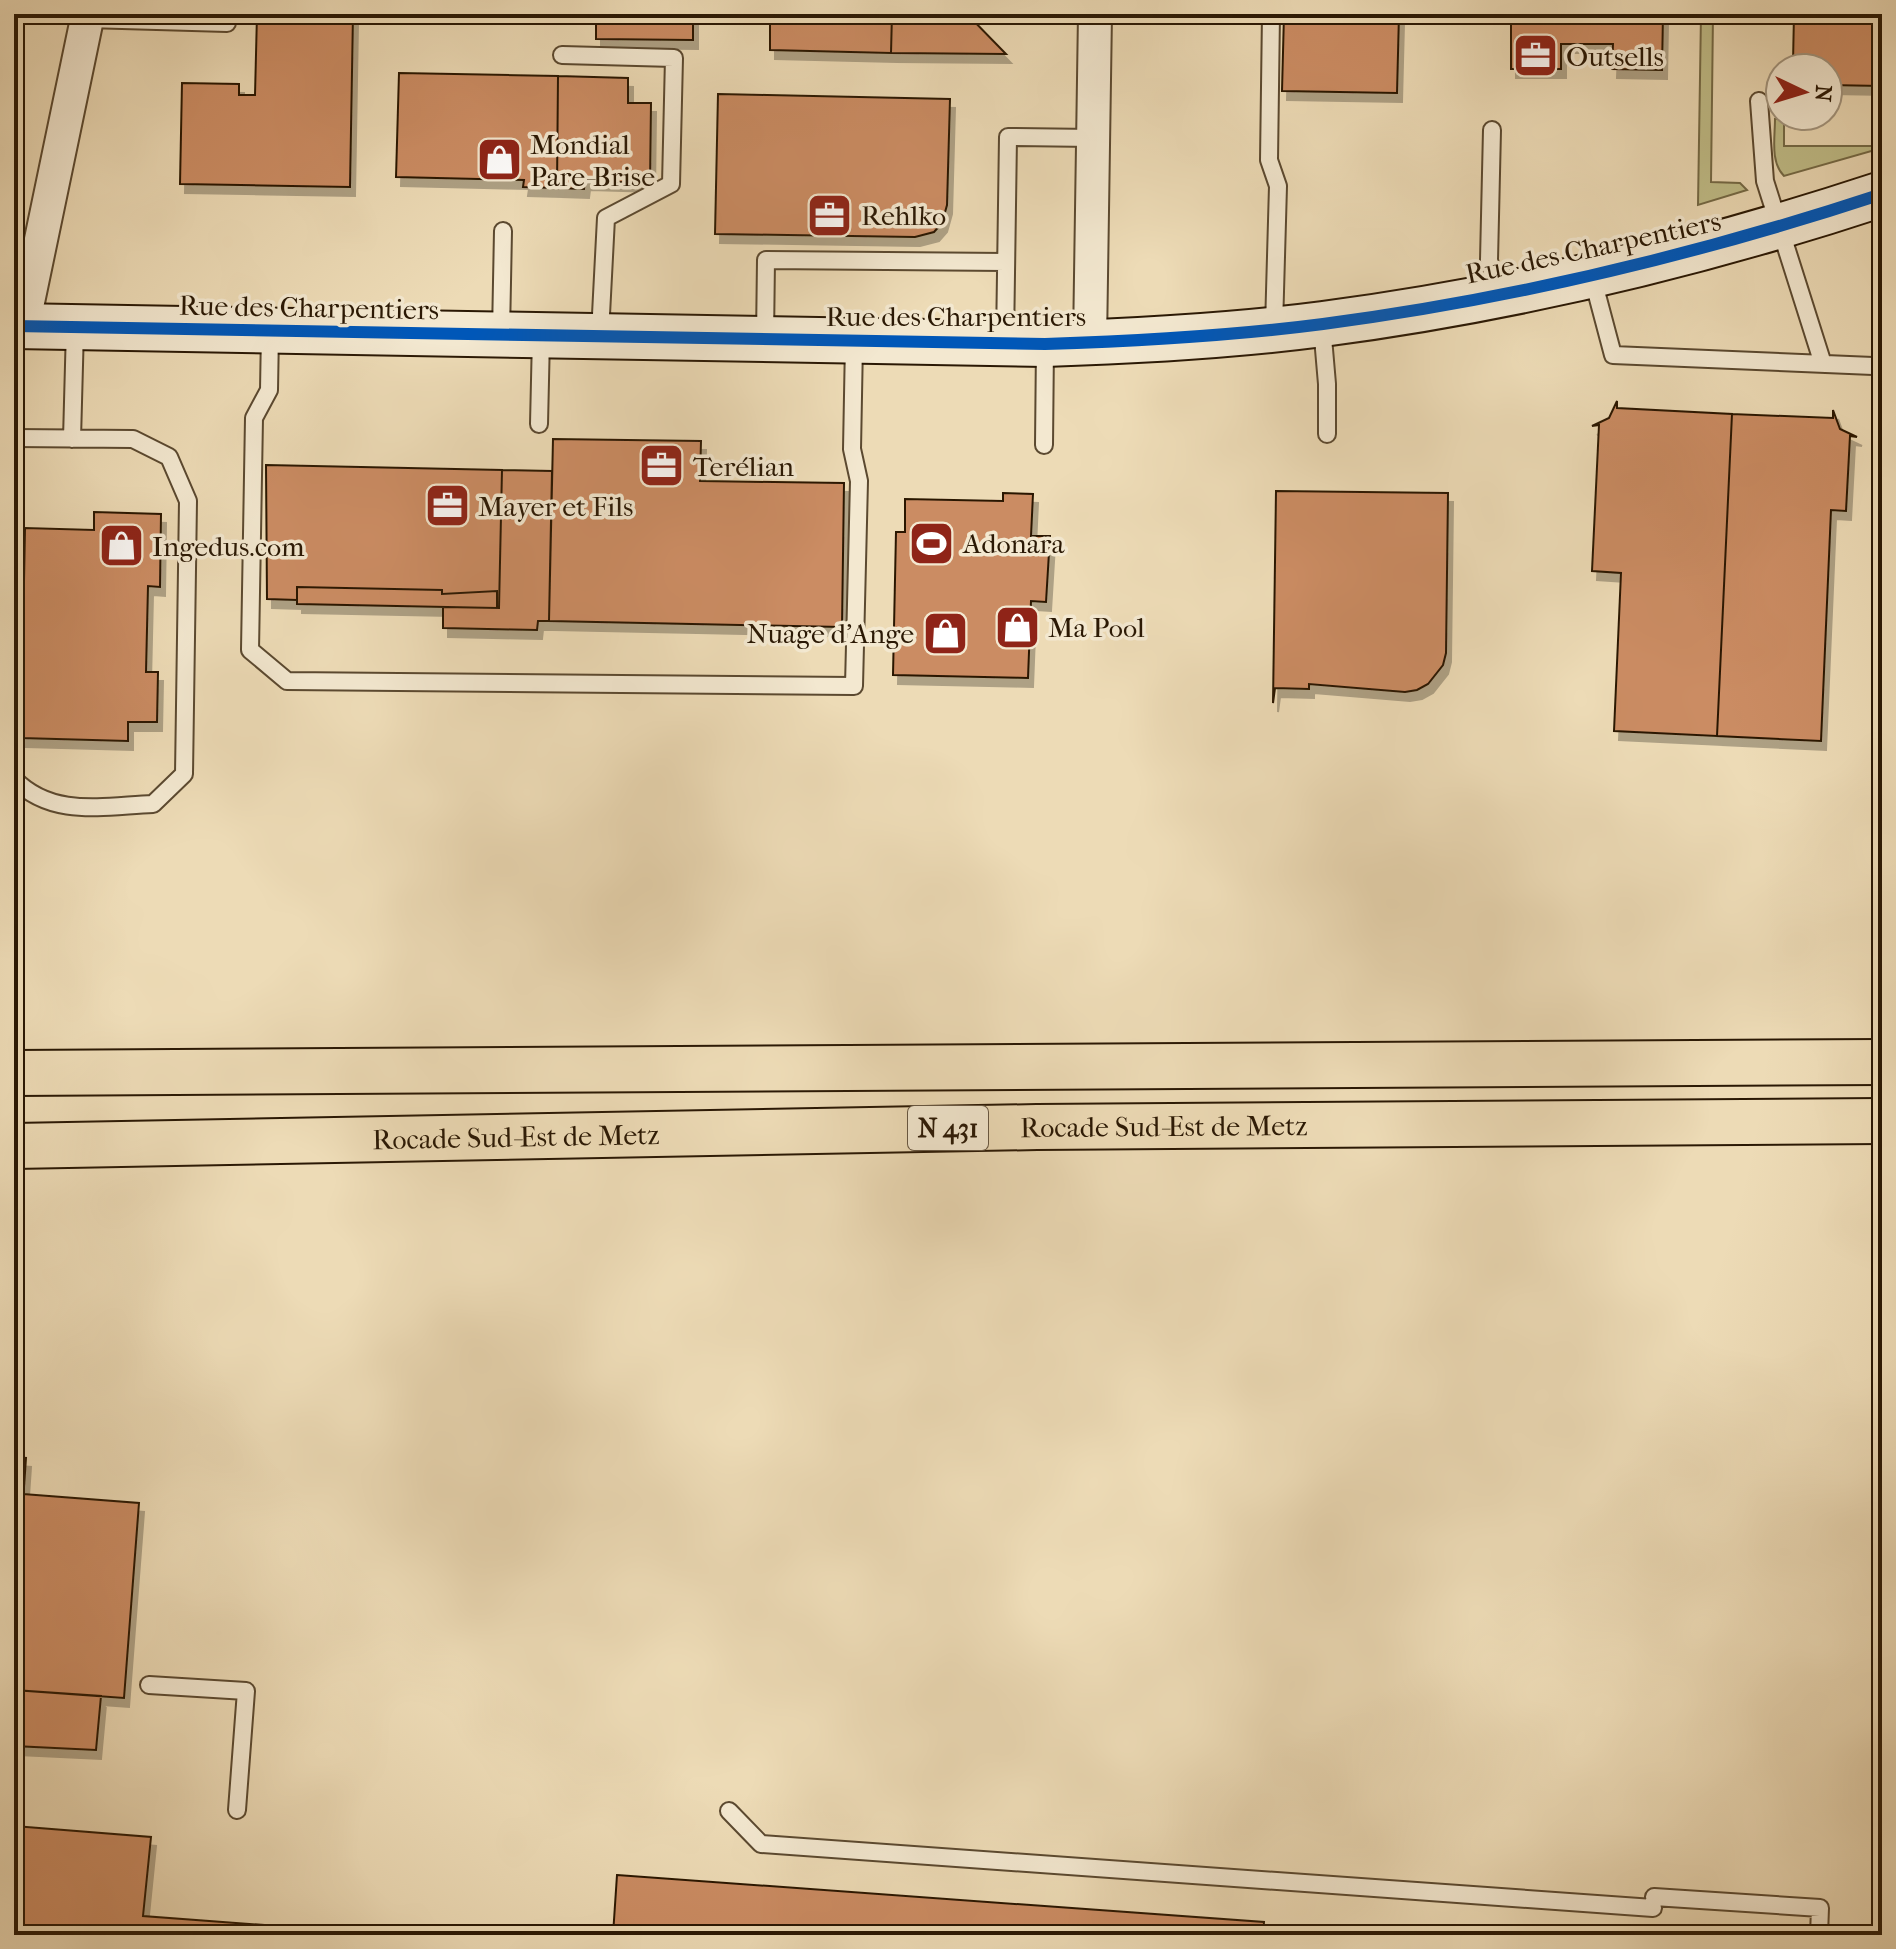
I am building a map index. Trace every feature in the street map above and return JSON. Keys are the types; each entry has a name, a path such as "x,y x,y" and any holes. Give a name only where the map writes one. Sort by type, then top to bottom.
{"highway":[{"name":"N 431","path":"14,1073 1882,1062"},
{"name":"Rocade Sud-Est de Metz","path":"14,1146 1021,1127 1882,1121"}],"street":[{"path":"1090,342 1095,14"},
{"path":"19,326 87,16"},
{"name":"Rue des Charpentiers","path":"19,326 1025,343 1090,342 1274,329 1497,295 1592,275 1780,228 1882,194"}],"lane":[{"path":"1271,14 1269,160 1278,186 1274,329"},
{"path":"87,16 227,23"},
{"path":"562,55 674,58 671,184 606,218 600,336"},
{"path":"1759,101 1765,181 1823,364"},
{"path":"1492,130 1489,260 1497,295"},
{"path":"1044,445 1006,262 1008,137 1093,138"},
{"path":"503,231 539,424"},
{"path":"764,339 766,260 1006,262"},
{"path":"1592,275 1613,355 1873,366"},
{"path":"1321,324 1327,384 1327,434"},
{"path":"72,439 75,327"},
{"path":"270,330 269,390 254,418 250,650 287,681 854,686 859,481 852,449 854,340"},
{"path":"14,438 133,439 169,457 188,501 184,774 153,804 69,808 28,794 14,779"},
{"path":"149,1685 246,1691 237,1810"},
{"path":"729,1811 761,1844 1653,1902 1820,1908 1819,1935"}],"shaded area":[{"path":"1701,14 1713,14 1711,182 1740,183 1747,190 1698,205"},
{"path":"1876,119 1882,119 1882,148 1784,176 1777,164 1774,132 1784,132 1784,146 1876,146"}],"building":[{"path":"257,14 353,14 350,187 180,184 182,83 239,84 239,95 255,95"},
{"path":"693,14 693,40 596,39 596,15"},
{"path":"770,14 892,14 891,53 770,50"},
{"path":"892,14 967,14 1006,54 891,53"},
{"path":"1284,14 1399,14 1397,93 1282,91"},
{"path":"1511,14 1663,14 1662,70 1612,69 1613,44 1561,44 1561,69 1511,69"},
{"path":"1794,14 1882,14 1882,86 1844,85 1844,52 1793,52"},
{"path":"399,73 558,76 557,188 523,187 524,180 396,177"},
{"path":"558,76 628,78 628,103 651,103 650,183 585,181 584,189 557,188"},
{"path":"718,94 950,99 947,205 942,223 934,232 915,237 715,234"},
{"path":"1617,401 1617,408 1732,414 1717,736 1614,731 1621,573 1592,571 1599,425 1592,426 1609,418"},
{"path":"1833,410 1840,429 1857,437 1850,436 1846,511 1831,510 1821,741 1717,736 1732,414 1833,418"},
{"path":"553,439 701,441 700,481 844,483 842,627 549,621"},
{"path":"266,465 502,470 499,608 497,591 442,594 442,590 297,587 297,600 267,599"},
{"path":"502,470 552,471 549,621 538,621 537,630 443,628 443,607 499,608"},
{"path":"1276,491 1448,493 1446,653 1443,665 1428,684 1405,692 1309,684 1309,689 1275,688 1273,703"},
{"path":"1003,493 1033,494 1031,536 1050,536 1046,602 1031,601 1028,678 893,675 896,532 905,532 905,499 1003,501"},
{"path":"94,512 161,514 160,587 148,586 146,672 158,672 157,722 128,722 128,741 21,738 25,528 94,530"},
{"path":"297,587 442,590 442,594 497,591 497,608 297,604"},
{"path":"14,1457 26,1458 14,1632"},
{"path":"23,1494 139,1503 124,1698 14,1690 14,1632"},
{"path":"14,1690 101,1696 96,1750 14,1746"},
{"path":"14,1826 151,1837 143,1916 399,1935 14,1935"},
{"path":"617,1875 1264,1922 1263,1935 613,1935"}],"cycle path":[{"path":"14,326 1045,344 1184,337 1323,324 1535,288 1675,255 1882,194"}],"place":[{"name":"Outsells","path":"1535,56"},
{"name":"Mondial Pare-Brise","path":"499,160"},
{"name":"Rehlko","path":"830,215"},
{"name":"Terélian","path":"662,466"},
{"name":"Mayer et Fils","path":"447,506"},
{"name":"Adonara","path":"932,543"},
{"name":"Ingedus.com","path":"121,546"},
{"name":"Ma Pool","path":"1017,627"},
{"name":"Nuage d'Ange","path":"945,633"}]}
